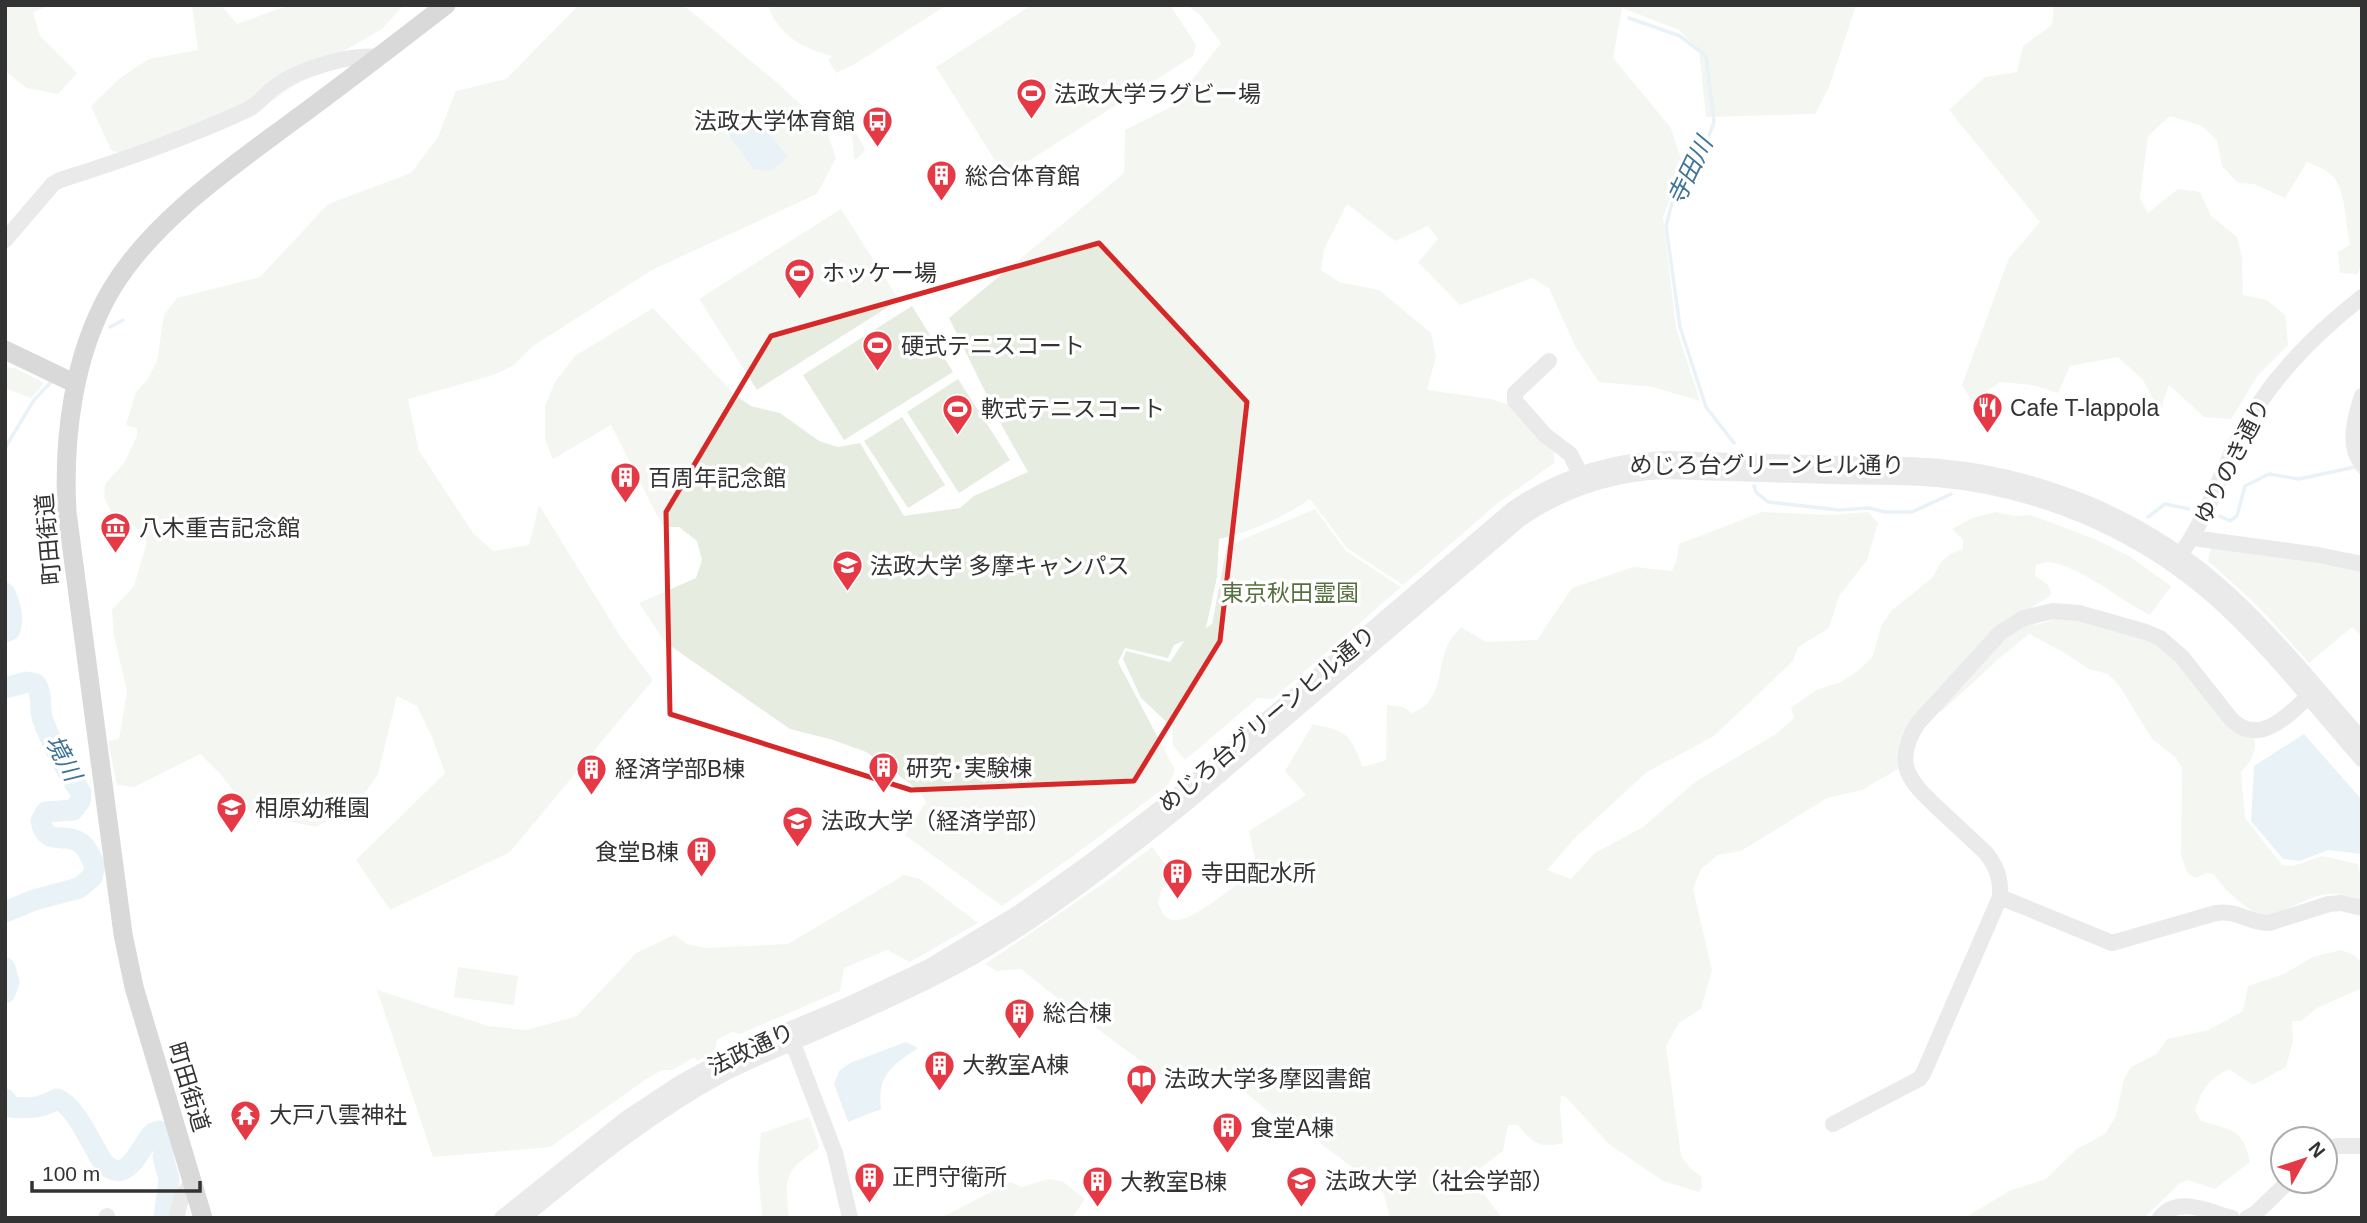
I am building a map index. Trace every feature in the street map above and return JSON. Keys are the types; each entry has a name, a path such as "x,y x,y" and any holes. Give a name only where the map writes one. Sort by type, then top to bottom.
{"main road":[{"name":"町田街道","path":"203,1218 134,987 118,902 67,512 67,460 76,384 103,304 117,280 146,244 178,212 228,170 446,5"},
{"path":"5,350 76,384"}],"street":[{"path":"5,240 53,184 60,180 130,158 251,108 274,87 292,76 364,56 378,57"},
{"name":"ゆりのき通り","path":"2177,560 2193,538 2237,442 2264,395 2304,347 2362,297"},
{"path":"1549,361 1515,393 1515,401 1545,435 1570,454 1583,479"},
{"path":"2362,396 2353,424 2356,458 2362,463"},
{"name":"めじろ台グリーンヒル通り","path":"1024,917 1090,862 1187,788 1513,509 1546,489 1583,479 1626,462 1665,459 1917,466 2017,480 2094,506 2126,522 2177,560 2214,580 2251,615 2362,759"},
{"path":"2193,538 2318,555 2362,564"},
{"path":"1833,1124 1919,1079 1923,1074 2000,897 2001,885 1994,863 1916,787 1908,772 1905,752 1908,739 1918,723 2001,632 2038,613 2064,611 2146,632 2172,647 2235,724 2250,730 2259,731 2274,726 2312,693"},
{"name":"めじろ台グリーンヒル通り","path":"2312,693 2362,740"},
{"path":"2000,897 2112,943 2225,912 2234,912 2269,923 2329,904 2341,903 2362,908"},
{"name":"法政通り","path":"522,1218 611,1146 669,1105 790,1036 1024,917"},
{"path":"790,1036 833,1145 850,1218"},
{"name":"法政通り","path":"502,1218 655,1099 718,1062 790,1036"},
{"path":"2339,1146 2362,1146"},
{"path":"176,1218 181,1199 192,1181"},
{"path":"2247,1218 2274,1195"},
{"path":"2160,1218 2176,1206 2187,1206 2232,1218"}],"highlighted area":[{"path":"1099,243 1247,402 1220,641 1134,781 911,790 670,714 666,512 771,336"}],"green space":[{"path":"5,5 53,5 33,12 40,36 77,73 58,94 27,88 5,71"},
{"path":"192,5 221,5 237,24 289,5 404,5 382,29 337,55 272,101 126,155 111,150 91,106 120,78 149,59 198,50"},
{"path":"579,5 680,5 688,9 774,80 825,127 836,158 817,194 652,270 533,346 513,366 493,375 408,399 419,451 473,533 493,551 529,545 539,505 620,636 653,680 510,852 390,910 356,860 445,773 417,706 397,696 378,774 358,803 316,827 251,813 221,775 200,754 134,787 117,785 108,741 119,739 127,691 114,636 112,610 134,586 147,542 132,523 115,520 104,497 105,484 125,462 137,436 137,428 126,425 136,392 148,379 157,361 164,315 177,298 260,277 328,204 411,173 438,137 456,91 506,79"},
{"path":"768,5 947,5 836,73 828,60 832,56 793,39 778,25"},
{"name":"法政大学ラグビー場","path":"1032,5 1170,5 1196,45 1193,56 1005,176 936,67"},
{"name":"東京秋田霊園","path":"1187,5 1856,5 1829,87 1815,114 1706,117 1699,50 1679,30 1622,8 1613,58 1671,128 1683,165 1663,217 1676,328 1700,401 1653,387 1599,382 1575,346 1549,288 1532,278 1460,305 1418,262 1438,239 1428,226 1395,241 1347,204 1324,249 1321,270 1339,282 1379,290 1431,333 1436,356 1427,390 1491,399 1515,407 1554,452 1554,463 1498,503 1403,585 1347,548 1310,499 1267,523 1219,539 1217,577 1206,628 1212,624 1227,546 1315,509 1346,551 1401,587 1273,699 1258,698 1185,760 1173,746 1172,727 1141,698 1123,659 1126,651 1170,662 1184,641 1174,645 1168,658 1125,648 1118,662 1175,770 1168,785 1002,906 905,835 926,802 920,792 908,782 866,752 790,729 665,642 639,603 696,578 702,560 697,541 679,527 663,527 611,425 553,459 545,440 545,406 555,382 575,356 653,308 735,395 751,406 780,413 819,441 838,447 860,443 904,516 960,508 974,496 1028,472 1002,426 949,318 1124,173 1125,130 1171,107 1221,43 1200,15"},
{"path":"2054,5 2362,5 2362,261 2358,274 2340,273 2338,252 2350,245 2342,195 2339,186 2328,172 2307,162 2285,198 2254,184 2238,183 2222,166 2217,140 2202,126 2170,116 2148,136 2140,198 2148,213 2178,189 2200,192 2211,216 2237,237 2242,257 2243,295 2267,300 2285,315 2288,345 2258,375 2231,419 2204,417 2169,385 2160,412 2143,380 2118,357 2070,366 2058,393 2033,385 2000,382 1972,402 1962,385 2009,258 2040,222 1949,110 1985,77 2017,72 2023,46 2052,25"},
{"path":"853,128 865,149 854,160 850,131"},
{"name":"ホッケー場","path":"841,209 899,300 757,390 699,299"},
{"name":"硬式テニスコート","path":"912,306 953,372 844,440 803,375"},
{"path":"6,367 15,368 44,383 31,398 5,388"},
{"name":"軟式テニスコート","path":"958,379 1010,460 959,493 907,412"},
{"name":"軟式テニスコート","path":"902,417 945,485 908,508 864,441"},
{"path":"1762,512 1832,515 1868,512 1878,523 1867,560 1839,596 1829,628 1798,647 1793,661 1714,736 1647,772 1575,838 1547,870 1571,879 1595,853 1643,827 1695,782 1776,734 1794,718 1791,708 1816,690 1841,682 1859,670 1873,656 1881,626 1892,610 1932,578 1942,561 1950,554 1963,549 1963,540 1952,529 1972,518 1995,512 2015,516 2031,515 2097,540 2129,556 2171,586 2150,615 2072,569 2046,562 2036,565 2035,576 2047,584 2052,593 2028,612 2036,625 2055,619 2077,620 2154,640 2253,737 2254,751 2241,772 2245,818 2282,865 2293,866 2322,856 2358,864 2362,880 2362,901 2325,894 2274,915 2262,915 2238,901 2213,874 2207,873 2195,878 2187,872 2181,855 2182,768 2176,758 2152,739 2119,685 2108,674 2089,669 2029,634 1941,712 1930,703 1915,718 1900,739 1898,769 1862,790 1827,798 1741,851 1718,855 1701,869 1693,889 1712,970 1701,1009 1679,1023 1666,1046 1681,1156 1690,1168 1701,1176 1702,1187 1699,1192 1663,1181 1609,1144 1566,1097 1561,1095 1563,1143 1542,1145 1518,1125 1508,1125 1503,1151 1470,1176 1502,1218 1390,1218 1384,1194 1376,1185 1292,1122 1281,1122 1237,1085 1176,1087 1021,969 997,971 985,964 1152,847 1174,876 1161,891 1158,903 1162,911 1172,920 1191,916 1257,868 1249,831 1306,795 1285,771 1313,724 1334,729 1346,736 1363,767 1386,760 1387,705 1403,707 1412,713 1429,702 1437,685 1447,646 1461,627 1486,642 1537,640 1572,588 1633,567 1672,571 1679,544"},
{"path":"2211,547 2362,570 2362,637 2352,627 2309,663 2256,604 2208,561"},
{"path":"904,875 920,879 978,923 910,962 887,950 844,968 840,991 740,1034 732,1032 718,1039 714,1052 697,1061 695,1057 672,1070 662,1070 550,1147 433,1157 377,990 488,1026 527,1030 577,1016 636,953 674,935 687,944 706,948 788,944"},
{"path":"2341,950 2359,959 2362,988 2317,1008 2301,1021 2292,1021 2293,1041 2286,1067 2253,1085 2229,1069 2211,1081 2200,1096 2195,1110 2201,1121 2228,1129 2239,1136 2250,1162 2215,1189 2188,1180 2180,1183 2144,1218 1965,1218 2009,1191 2046,1179 2077,1149 2105,1134 2116,1116 2124,1079 2131,1067 2157,1054 2167,1039 2209,1030 2243,1011 2248,986 2284,974 2313,957"},
{"path":"458,967 518,976 514,1005 454,997"},
{"path":"809,1117 819,1145 818,1149 792,1170 789,1177 789,1218 762,1218 758,1167 761,1133"},
{"path":"1048,1179 1062,1181 1085,1199 1072,1218 941,1218 1010,1182 1022,1187"}],"water":[{"path":"729,119 767,130 788,157 770,171 753,169 725,129"},
{"path":"2304,734 2362,800 2362,854 2328,850 2300,861 2283,859 2251,821 2254,766"},
{"path":"906,1042 918,1048 888,1072 881,1087 881,1109 848,1122 834,1084 839,1071 850,1063"}],"waterway":[{"name":"寺田川","path":"1629,18 1680,36 1706,56 1714,122 1701,157 1673,199 1666,226 1680,327 1706,407 1734,443"},
{"path":"110,327 123,320"},
{"path":"5,448 34,400 51,382"},
{"name":"寺田川","path":"2220,516 2230,521 2237,516 2245,486 2269,474 2299,479 2355,467 2362,474"},
{"name":"寺田川","path":"1754,486 1756,492 1768,502 1839,510 1869,508 1885,512 1912,512 1951,494"},
{"name":"寺田川","path":"2148,517 2165,504 2189,509"},
{"name":"境川","path":"5,593 12,621 10,630 5,632"},
{"name":"境川","path":"5,688 27,682 36,684 46,727 59,757 81,793 80,801 73,810 46,812 41,821 47,834 52,837 70,839 83,845 95,866 92,877 79,888 34,900 5,912"},
{"name":"境川","path":"5,968 9,982 5,993"},
{"name":"境川","path":"5,1099 11,1107 17,1108 40,1106 57,1099 64,1103 88,1135 102,1161 119,1171 132,1163 153,1133 159,1131 166,1141 163,1157 169,1179 164,1218"}],"place":[{"name":"法政大学ラグビー場","path":"1031,121"},
{"name":"法政大学体育館","path":"878,148"},
{"name":"総合体育館","path":"942,203"},
{"name":"ホッケー場","path":"799,300"},
{"name":"硬式テニスコート","path":"878,373"},
{"name":"Cafe T-lappola","path":"1987,435"},
{"name":"軟式テニスコート","path":"958,436"},
{"name":"百周年記念館","path":"625,505"},
{"name":"八木重吉記念館","path":"116,555"},
{"name":"法政大学 多摩キャンパス","path":"847,593"},
{"name":"研究･実験棟","path":"883,795"},
{"name":"経済学部B棟","path":"592,796"},
{"name":"相原幼稚園","path":"232,835"},
{"name":"法政大学（経済学部）","path":"798,848"},
{"name":"食堂B棟","path":"702,879"},
{"name":"寺田配水所","path":"1178,900"},
{"name":"総合棟","path":"1020,1040"},
{"name":"大教室A棟","path":"939,1092"},
{"name":"法政大学多摩図書館","path":"1141,1106"},
{"name":"大戸八雲神社","path":"246,1142"},
{"name":"食堂A棟","path":"1227,1155"},
{"name":"正門守衛所","path":"869,1204"},
{"name":"法政大学（社会学部）","path":"1302,1208"},
{"name":"大教室B棟","path":"1097,1209"}]}
